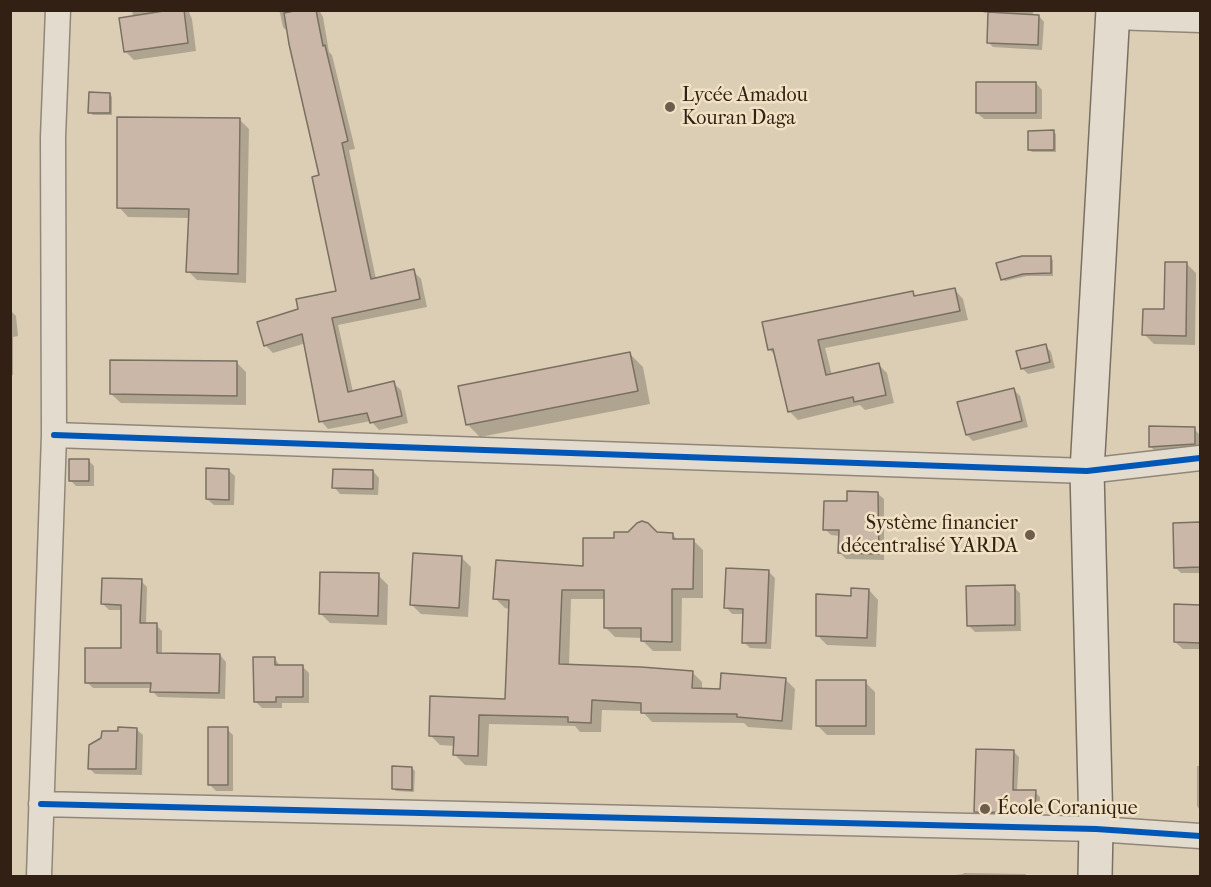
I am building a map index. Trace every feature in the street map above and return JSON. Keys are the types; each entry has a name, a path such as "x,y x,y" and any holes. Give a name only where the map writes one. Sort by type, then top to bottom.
{"street":[{"path":"39,876 54,435 53,137 58,10"},
{"path":"1095,876 1096,829 1087,471 1113,14 1200,20"},
{"path":"54,435 1087,471 1200,458"},
{"path":"41,804 1096,829 1200,836"}],"building":[{"path":"184,10 188,43 124,52 119,18"},
{"path":"316,10 348,141 342,143 371,279 414,269 420,299 332,318 348,392 394,381 402,416 370,423 367,413 319,422 302,334 264,346 257,322 298,309 296,299 336,291 312,177 319,175 284,13"},
{"path":"988,12 1039,15 1038,45 987,43"},
{"path":"976,82 1036,82 1036,113 976,113"},
{"path":"89,92 110,93 110,113 88,113"},
{"path":"117,117 240,118 238,274 186,272 189,209 117,208"},
{"path":"1054,130 1054,150 1028,150 1028,131"},
{"path":"1022,256 1051,256 1051,273 1023,274 1001,280 996,263"},
{"path":"1165,262 1187,262 1186,336 1142,335 1143,309 1164,309"},
{"path":"955,288 960,311 818,340 826,375 879,363 886,395 854,402 853,397 788,412 773,349 768,350 762,322 913,291 914,296"},
{"path":"1046,344 1050,362 1021,369 1016,351"},
{"path":"630,352 638,391 466,425 458,386"},
{"path":"110,360 237,361 237,396 110,394"},
{"path":"1014,388 1022,421 966,435 957,402"},
{"path":"1149,426 1195,427 1195,444 1149,447"},
{"path":"69,459 89,459 89,481 69,481"},
{"path":"206,468 229,469 229,500 206,499"},
{"path":"333,469 373,470 373,489 332,488"},
{"path":"847,491 878,492 879,554 838,553 839,530 823,530 824,501 847,501"},
{"path":"642,521 648,523 657,532 673,533 673,539 694,539 693,589 672,589 672,642 641,641 641,628 604,628 604,590 562,590 559,664 693,671 692,688 720,689 721,673 786,678 782,721 737,717 737,714 641,713 641,703 592,700 591,723 568,722 568,717 479,715 478,756 453,755 454,737 429,736 430,696 505,699 509,600 493,599 496,560 583,566 583,538 614,538 614,532 628,532"},
{"path":"1200,522 1200,567 1174,568 1173,523"},
{"path":"413,553 462,556 459,608 410,605"},
{"path":"726,568 769,570 766,643 742,643 743,609 724,608"},
{"path":"320,572 379,573 378,616 319,614"},
{"path":"102,578 142,579 140,623 157,623 157,653 220,654 219,693 150,692 151,683 85,683 85,648 121,648 121,605 101,604"},
{"path":"1015,585 1015,625 967,626 966,586"},
{"path":"851,588 869,589 867,638 816,636 816,594 851,596"},
{"path":"1174,604 1200,605 1200,643 1174,642"},
{"path":"253,657 275,657 275,665 303,665 303,697 276,697 276,702 254,702"},
{"path":"816,680 866,680 866,726 816,726"},
{"path":"118,727 137,728 136,769 88,769 89,745 101,738 102,731 118,731"},
{"path":"208,727 228,727 228,785 208,785"},
{"path":"976,749 1014,750 1013,790 1036,790 1035,810 1029,810 1029,813 974,812"},
{"path":"392,766 412,767 412,790 392,789"}],"cycle path":[{"path":"54,435 1087,471 1200,458"},
{"path":"41,804 1096,829 1200,836"}],"place":[{"name":"Lycée Amadou Kouran Daga","path":"670,107"},
{"name":"Système financier décentralisé YARDA","path":"1030,535"},
{"name":"École Coranique","path":"985,809"}]}
